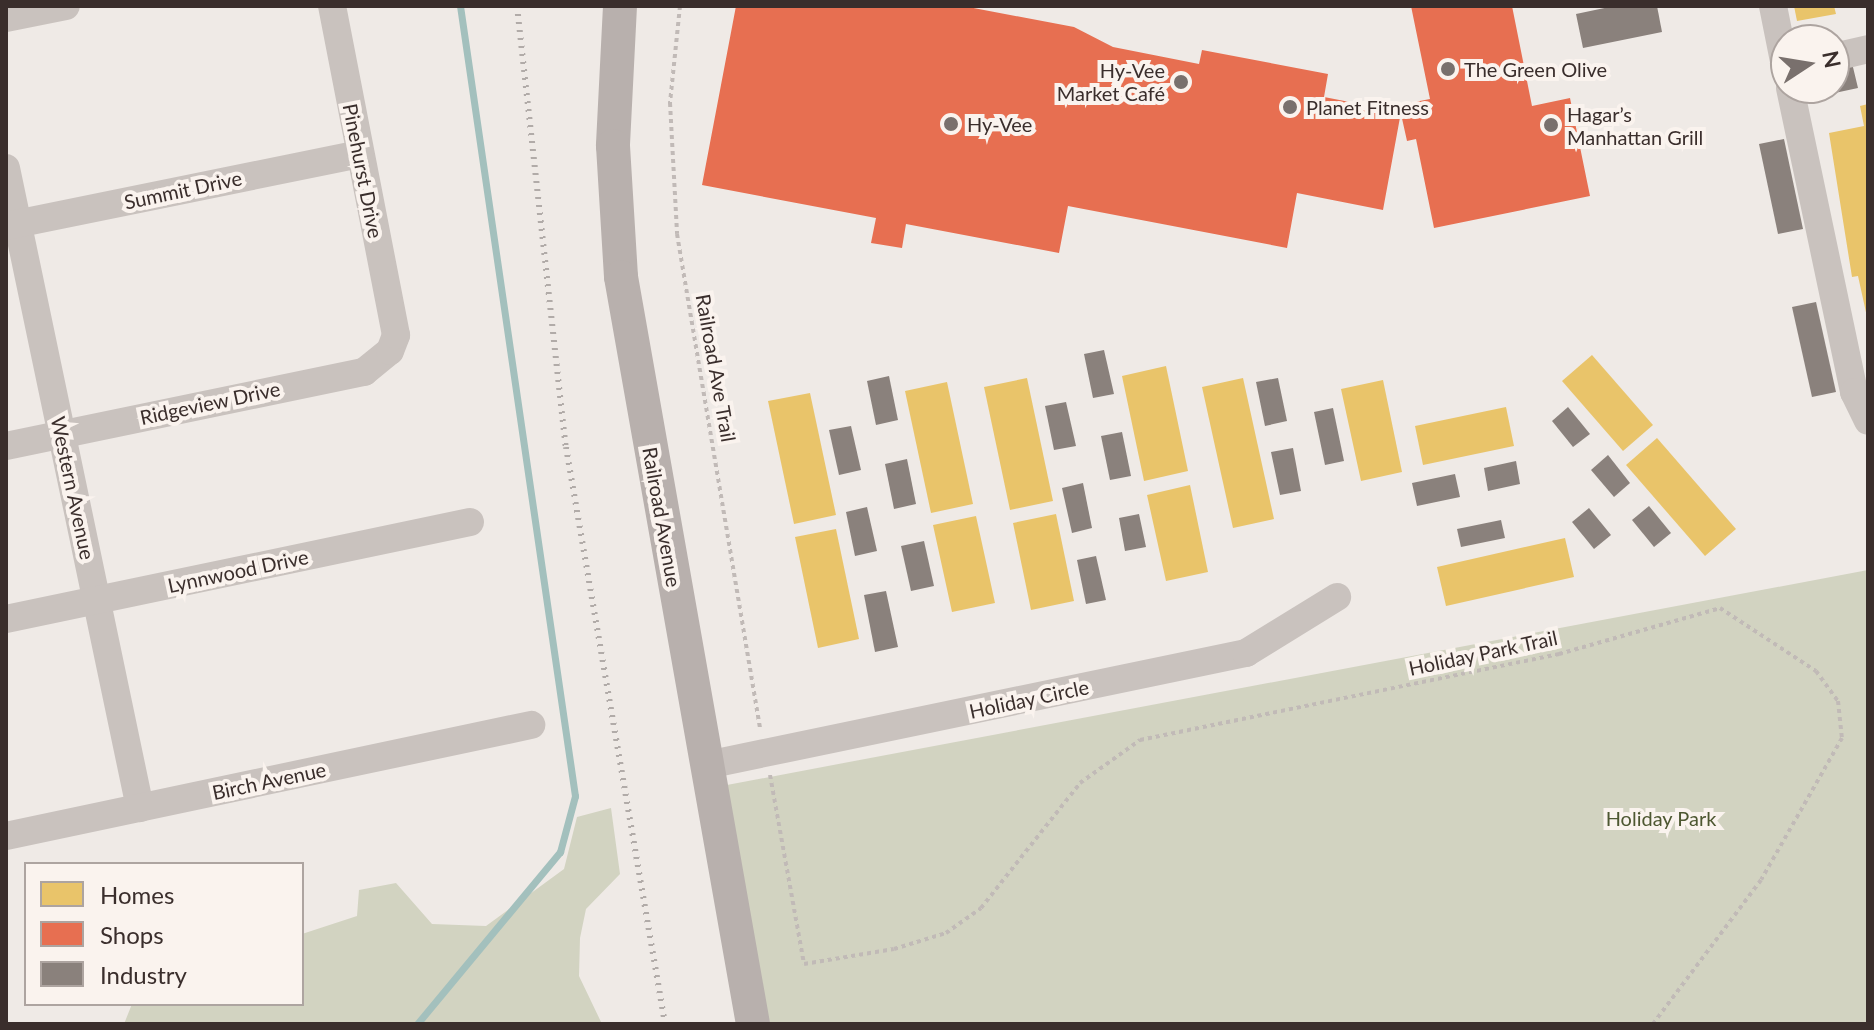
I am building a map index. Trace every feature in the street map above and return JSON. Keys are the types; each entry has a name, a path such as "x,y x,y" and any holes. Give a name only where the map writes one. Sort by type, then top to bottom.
{"main road":[{"name":"Railroad Avenue","path":"620,6 613,146 621,277 753,1024"}],"street":[{"path":"6,18 66,6"},
{"name":"Pinehurst Drive","path":"332,6 396,335"},
{"path":"1793,104 1854,392 1868,421"},
{"name":"Summit Drive","path":"12,225 360,154"},
{"name":"Western Avenue","path":"6,168 12,225 62,434 140,808"},
{"name":"Ridgeview Drive","path":"6,446 364,372 390,351 396,335"},
{"name":"Lynnwood Drive","path":"6,619 470,522"},
{"name":"Holiday Circle","path":"707,765 1246,653 1337,597"},
{"name":"Birch Avenue","path":"6,836 531,725"}],"path":[{"name":"Railroad Ave Trail","path":"680,6 670,103 677,234 761,733"},
{"name":"Holiday Park Trail","path":"768,767 804,964 946,933 981,908 1099,764 1140,740 1559,654 1720,608 1830,685 1842,738 1761,880 1653,1024"}],"green space":[{"name":"Holiday Park","path":"1868,570 1868,1024 753,1024 711,788"},
{"path":"611,808 620,874 586,909 580,938 579,976 602,1024 124,1024 131,1006 304,1006 304,933 357,916 359,890 396,883 432,924 486,926 564,869 577,817"}],"building: Homes":[{"path":"1794,6 1834,6 1836,14 1797,21"},
{"path":"1868,104 1867,317 1858,276 1852,277 1829,133 1864,126 1860,106"},
{"path":"1592,355 1653,425 1623,451 1562,381"},
{"path":"1166,366 1188,471 1144,481 1122,376"},
{"path":"1027,378 1053,501 1010,510 984,387"},
{"path":"1243,378 1274,519 1233,528 1202,387"},
{"path":"1383,380 1402,472 1361,481 1341,389"},
{"path":"947,382 973,504 931,513 905,391"},
{"path":"810,393 836,515 794,524 768,401"},
{"path":"1506,407 1514,446 1423,465 1415,426"},
{"path":"1657,438 1736,529 1705,556 1626,465"},
{"path":"1190,485 1208,572 1166,581 1147,495"},
{"path":"1056,514 1074,601 1031,610 1013,523"},
{"path":"976,516 995,603 952,612 933,525"},
{"path":"836,529 859,639 818,648 795,537"},
{"path":"1565,538 1574,577 1446,606 1437,567"}],"building: Shops":[{"name":"Hy-Vee","path":"736,6 963,6 1074,27 1113,47 1199,64 1202,50 1328,74 1324,97 1401,112 1383,210 1297,193 1287,248 1068,206 1059,253 906,224 902,248 871,243 876,218 702,185"},
{"path":"1411,6 1512,6 1532,106 1570,98 1590,196 1434,228 1416,139 1407,141 1399,105 1430,99"}],"building: Industry":[{"path":"1614,6 1657,6 1662,32 1583,48 1576,14"},
{"path":"1850,63 1858,88 1850,90"},
{"path":"1784,139 1803,229 1778,234 1759,144"},
{"path":"1816,302 1836,392 1812,397 1792,307"},
{"path":"1104,350 1114,394 1093,398 1084,354"},
{"path":"889,376 898,420 876,425 867,381"},
{"path":"1278,378 1287,421 1265,426 1256,382"},
{"path":"1066,402 1076,446 1054,450 1045,406"},
{"path":"1568,407 1590,434 1573,447 1552,421"},
{"path":"1333,408 1344,461 1325,465 1314,412"},
{"path":"851,426 861,470 839,475 829,430"},
{"path":"1122,432 1131,476 1110,480 1101,436"},
{"path":"1293,448 1301,491 1280,495 1271,452"},
{"path":"1608,455 1630,483 1614,497 1591,470"},
{"path":"907,459 916,504 894,509 885,464"},
{"path":"1516,461 1520,484 1488,491 1484,468"},
{"path":"1455,474 1460,497 1417,506 1412,483"},
{"path":"1083,483 1092,528 1072,533 1062,488"},
{"path":"1649,506 1671,533 1654,547 1632,520"},
{"path":"867,507 877,551 855,556 846,512"},
{"path":"1589,508 1611,535 1594,549 1572,522"},
{"path":"1139,514 1146,547 1125,551 1119,518"},
{"path":"1501,520 1505,538 1461,547 1457,529"},
{"path":"924,541 934,586 911,591 901,546"},
{"path":"1096,556 1106,600 1086,604 1077,560"},
{"path":"886,591 898,647 875,652 864,595"}],"waterway":[{"path":"417,1024 560,852 575,796 460,6"}],"railway":[{"path":"517,6 566,447 665,1024"}],"place":[{"name":"The Green Olive","path":"1448,69"},
{"name":"Hy-Vee Market Café","path":"1181,82"},
{"name":"Planet Fitness","path":"1290,107"},
{"name":"Hy-Vee","path":"951,124"},
{"name":"Hagar’s Manhattan Grill","path":"1551,125"}]}
